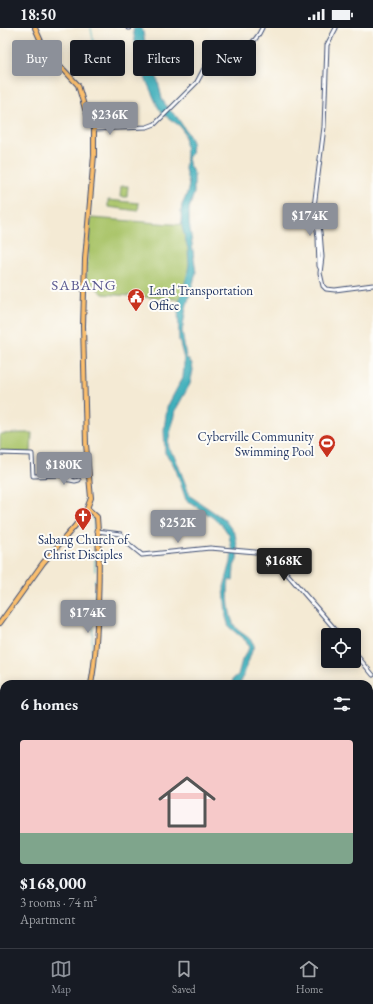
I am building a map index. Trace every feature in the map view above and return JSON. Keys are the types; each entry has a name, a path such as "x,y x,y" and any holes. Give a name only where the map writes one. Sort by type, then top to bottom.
{"main road":[{"path":"0,623 41,566 73,529 87,508 91,496 86,444 83,326 85,259 94,155 94,128 85,109 78,85 64,70 49,59 35,28"},
{"path":"87,508 97,517 99,559 99,598 92,680"}],"street":[{"path":"94,128 114,125 124,128 150,126 157,123 197,82 216,46 241,48 257,39 262,28"},
{"path":"336,28 327,45 324,127 314,203 321,281 326,289 335,290 373,285"},
{"path":"0,453 32,454 33,476 65,475 70,478"},
{"path":"97,531 121,534 125,541 142,555 210,548 266,552 270,554 334,628"},
{"path":"361,660 373,675"}],"green space":[{"path":"121,186 128,186 127,197 120,197"},
{"path":"108,200 139,203 138,211 108,207"},
{"path":"91,218 185,225 193,267 186,300 103,294 86,279"},
{"path":"32,433 31,453 0,452 0,434"}],"water":[{"path":"133,28 142,28 145,40 135,40"},
{"path":"144,76 157,76 162,99 167,107 177,117 188,134 192,142 191,154 188,158 188,163 194,174 194,193 189,209 189,222 196,273 186,308 182,331 186,357 192,364 193,370 190,384 175,411 168,443 169,449 175,457 190,496 224,519 235,534 238,551 237,560 234,566 233,581 229,580 228,590 231,618 236,628 254,645 242,680 233,680 238,675 242,660 249,648 246,641 229,627 226,617 224,587 231,562 232,551 229,535 223,526 212,517 186,500 176,470 165,453 164,430 167,407 183,377 184,359 179,340 178,305 189,264 188,249 182,227 181,212 189,185 185,169 186,154 184,132 180,126 163,114 158,107"}],"waterway":[{"path":"91,28 93,40"},
{"path":"93,517 95,538"},
{"path":"95,551 95,571"},
{"path":"92,644 95,588"},
{"path":"87,680 91,664 92,645"}],"place":[{"name":"Land Transportation Office","path":"136,312"},
{"name":"Cyberville Community Swimming Pool","path":"327,458"},
{"name":"Sabang Church of Christ Disciples","path":"83,531"}],"district":[{"name":"SABANG","path":"84,285"}]}
